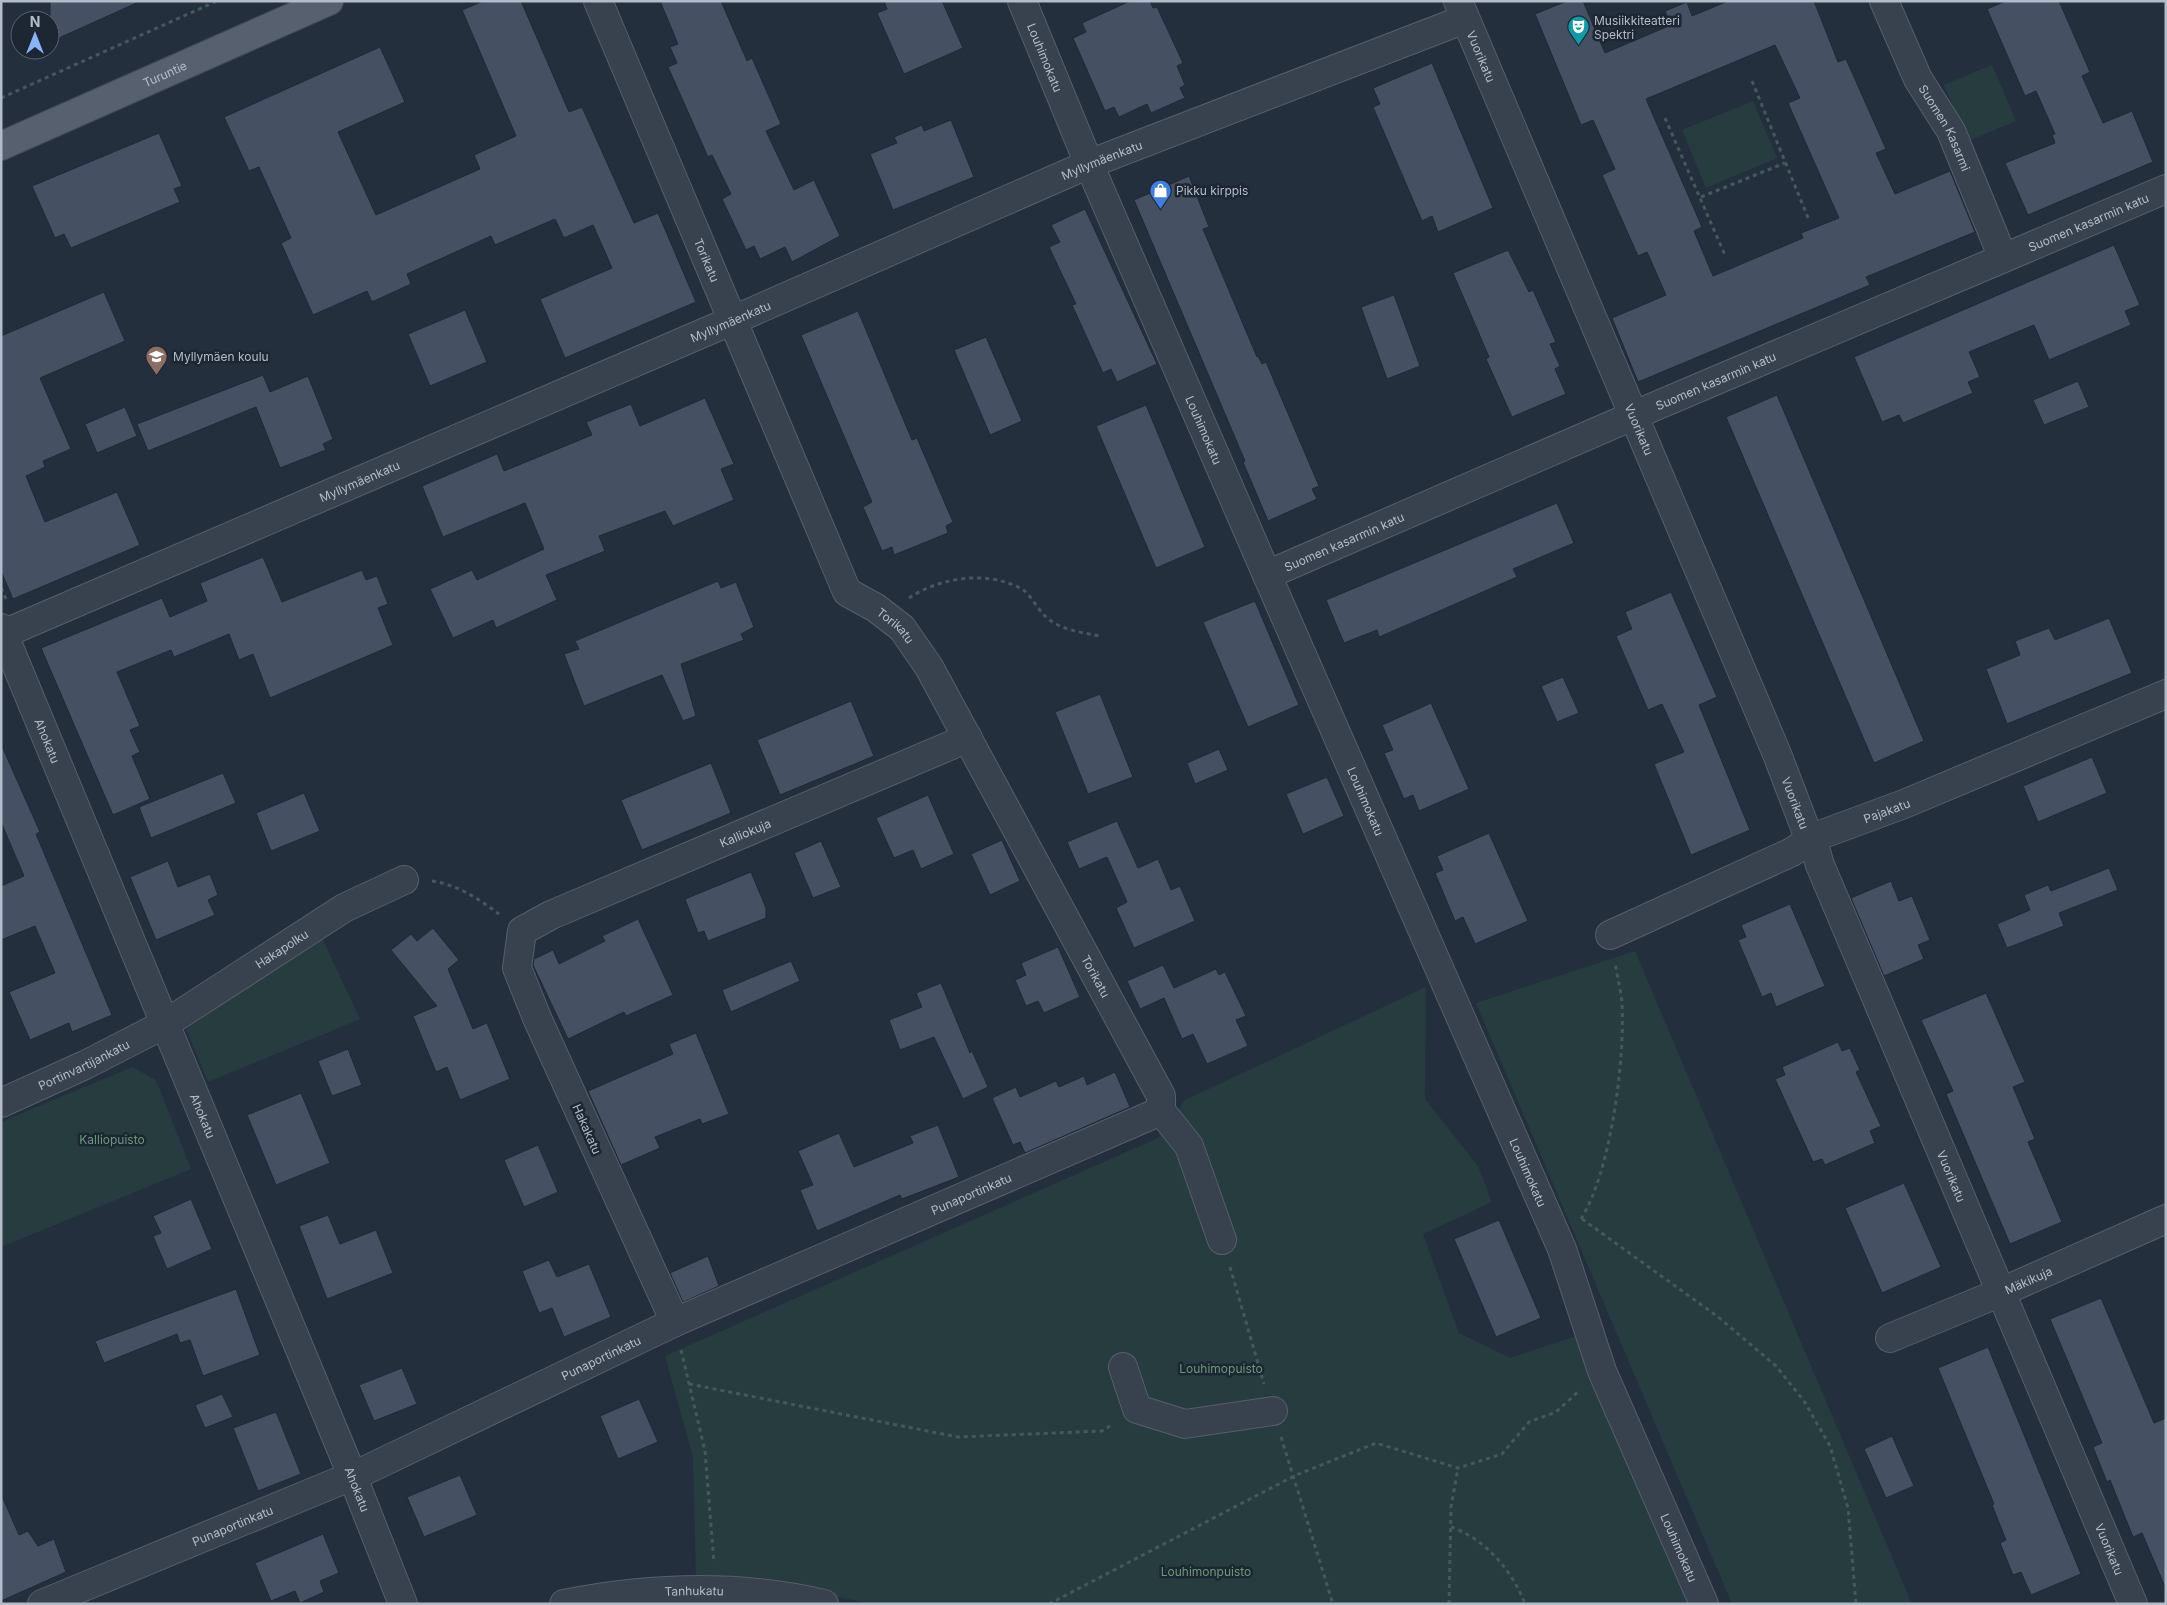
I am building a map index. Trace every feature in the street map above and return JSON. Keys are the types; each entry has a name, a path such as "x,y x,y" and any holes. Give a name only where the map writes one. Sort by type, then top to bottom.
{"main road":[{"name":"Turuntie","path":"1,146 329,1"}],"street":[{"name":"Torikatu","path":"598,1 726,302 731,321 847,592 884,614 902,628 929,667 1161,1096 1161,1111 1189,1146 1222,1240"},
{"name":"Louhimokatu","path":"1022,1 1089,164 1562,1249 1602,1371 1704,1604"},
{"name":"Suomen Kasarmi","path":"1884,1 1918,78 1951,131 2003,258"},
{"name":"Myllymäenkatu","path":"2,632 731,321 1089,164 1461,10"},
{"name":"Vuorikatu","path":"1461,10 1776,754 1806,830 1812,838 1820,866 1999,1293 2133,1604"},
{"name":"Suomen kasarmin katu","path":"1267,575 2166,189"},
{"name":"Ahokatu","path":"2,632 352,1475 403,1604"},
{"name":"Pajakatu","path":"1610,935 1792,852 1812,838 1904,804 2166,694"},
{"name":"Kalliokuja","path":"522,931 551,915 968,738"},
{"name":"Hakapolku","path":"164,1024 344,908 404,880"},
{"name":"Hakakatu","path":"522,931 517,968 541,1027 675,1322"},
{"name":"Portinvartijankatu","path":"1,1102 85,1065 164,1024"},
{"name":"Punaportinkatu","path":"42,1604 352,1475 675,1322 1161,1111"},
{"name":"Mäkikuja","path":"1890,1338 2166,1220"},
{"path":"1123,1367 1137,1409 1185,1424 1273,1411"},
{"name":"Tanhukatu","path":"564,1604 594,1598 716,1589 789,1596 824,1604"}],"path":[{"path":"1,98 218,1"},
{"path":"1752,80 1809,220"},
{"path":"1665,118 1725,255"},
{"path":"1701,198 1785,163"},
{"path":"884,614 921,590 947,580 987,578 1023,589 1045,616 1069,631 1100,636"},
{"path":"404,880 426,880 454,887 476,897 522,931"},
{"path":"1562,1249 1590,1205 1608,1142 1620,1078 1622,1003 1610,935"},
{"path":"1581,1218 1717,1316 1776,1366 1804,1401 1830,1446 1848,1508 1856,1604"},
{"path":"675,1322 705,1451 716,1589"},
{"path":"1049,1604 1294,1476 1376,1443 1458,1468 1502,1454 1529,1422 1556,1412 1602,1371"},
{"path":"689,1384 958,1437 1102,1431 1137,1409"},
{"path":"1450,1604 1451,1507 1458,1468"},
{"path":"1451,1527 1466,1532 1488,1547 1508,1574 1525,1604"}],"green space":[{"path":"1992,65 2016,121 1968,141 1944,85"},
{"path":"1753,101 1777,158 1706,188 1682,130"},
{"path":"322,938 360,1019 208,1082 186,1029"},
{"path":"1635,951 1912,1604 1732,1604 1476,1003"},
{"name":"Louhimopuisto","path":"1426,987 1425,1099 1478,1166 1492,1202 1423,1234 1459,1333 1510,1358 1576,1336 1691,1604 873,1604 738,1578 696,1582 693,1457 665,1356 1158,1138 1185,1100"},
{"name":"Kalliopuisto","path":"132,1067 156,1080 191,1169 1,1247 1,1122"}],"building":[{"path":"50,1 141,1 60,37 60,10 50,10"},
{"path":"483,1 521,1 569,112 582,107 634,223 658,213 696,302 565,358 540,299 612,268 593,225 564,238 555,219 495,245 491,236 407,274 411,284 372,302 367,291 313,315 281,243 291,238 259,167 249,171 224,117 380,47 405,102 338,132 376,215 480,169 474,155 516,136 462,10"},
{"path":"660,1 721,1 747,61 752,58 781,124 766,131 794,190 814,180 840,236 792,262 785,247 760,259 754,246 746,250 722,199 731,194 712,155 708,157 668,67 677,63 670,47 678,44"},
{"path":"884,1 942,1 963,48 904,74 877,13 887,9"},
{"path":"1130,1 1150,1 1153,8 1157,7 1183,63 1177,66 1185,85 1180,88 1185,98 1151,113 1147,104 1119,117 1114,107 1105,111 1073,38 1086,32 1082,23"},
{"path":"1567,1 1583,1 1605,53 1671,25 1665,11 1687,2 1692,16 1728,1 1814,1 1838,62 1846,59 1886,149 1876,153 1895,194 1950,171 1975,232 1866,277 1870,285 1638,382 1612,318 1666,295 1647,252 1638,256 1602,175 1615,169 1593,120 1581,125 1535,14","holes":["1775,45 1800,98 1788,103 1839,218 1801,233 1803,238 1713,276 1694,231 1702,227 1646,99"]},
{"path":"2006,1 2059,1 2090,72 2082,76 2103,123 2132,111 2153,162 2028,215 2005,163 2055,143 2052,135 2055,134 2036,91 2025,96 1987,9"},
{"path":"1432,63 1493,208 1438,232 1432,216 1422,221 1373,107 1380,104 1373,88"},
{"path":"951,120 974,177 893,210 870,154 897,143 894,137 922,125 924,131"},
{"path":"159,133 182,186 174,189 180,202 71,248 64,234 55,238 32,186"},
{"path":"1189,176 1209,227 1203,229 1257,357 1262,364 1266,362 1319,486 1312,489 1317,499 1268,521 1243,462 1245,461 1134,200"},
{"path":"1085,209 1157,364 1117,382 1111,369 1103,373 1072,305 1076,304 1049,247 1060,242 1051,225"},
{"path":"2114,245 2140,305 2125,311 2131,325 2049,360 2034,325 1969,352 1980,377 1968,382 1973,393 1903,423 1899,415 1882,422 1854,357"},
{"path":"1508,250 1529,292 1533,290 1556,342 1550,344 1560,366 1555,369 1566,394 1512,417 1486,359 1489,357 1453,273"},
{"path":"104,292 125,341 40,378 71,449 43,461 45,467 26,476 45,522 117,492 140,545 13,599 1,571 1,336"},
{"path":"1394,295 1420,366 1387,379 1361,307"},
{"path":"465,310 487,362 430,386 408,334"},
{"path":"858,311 912,440 917,438 953,522 946,526 948,533 894,555 892,547 882,551 863,507 872,502 801,335"},
{"path":"986,337 1022,421 990,435 954,350"},
{"path":"263,375 270,392 308,376 333,439 323,444 326,450 280,468 256,407 148,451 137,424"},
{"path":"2078,381 2089,407 2044,425 2033,400"},
{"path":"1777,395 1924,741 1874,763 1726,417"},
{"path":"705,398 734,464 721,469 734,500 673,526 665,511 599,536 605,551 546,575 557,600 496,628 493,620 453,638 430,589 472,570 477,580 544,549 525,503 443,537 422,486 497,454 504,471 592,435 586,422 631,404 640,426"},
{"path":"1146,405 1205,547 1156,568 1096,426"},
{"path":"125,407 137,436 97,453 85,424"},
{"path":"1557,503 1574,543 1513,569 1517,577 1437,612 1379,637 1377,630 1344,643 1326,600"},
{"path":"263,557 282,602 362,570 366,580 377,576 388,604 378,608 393,645 270,698 253,654 239,660 229,634 174,657 171,650 117,672 140,726 130,730 140,752 132,756 150,799 113,815 41,648 162,598 170,617 207,601 200,583"},
{"path":"718,581 721,588 736,582 754,627 741,634 744,640 681,664 696,716 683,721 662,675 584,706 564,654 579,649 575,641"},
{"path":"1671,592 1717,697 1699,705 1750,830 1691,855 1654,764 1684,752 1662,704 1648,710 1616,636 1632,629 1625,612"},
{"path":"1255,601 1299,705 1248,727 1203,622"},
{"path":"2109,618 2132,673 2007,724 1986,669 2020,655 2015,641 2049,628 2055,640"},
{"path":"1563,677 1579,713 1557,722 1541,686"},
{"path":"1100,694 1133,777 1088,794 1055,712"},
{"path":"851,701 874,756 780,795 757,740"},
{"path":"1431,703 1469,789 1419,811 1413,795 1404,799 1384,753 1393,750 1382,725"},
{"path":"1,744 40,832 36,834 112,1015 72,1032 69,1023 30,1040 9,992 55,973 35,926 1,940 1,886 24,876 1,822"},
{"path":"1219,749 1228,770 1195,784 1187,763"},
{"path":"2092,757 2107,793 2038,822 2023,786"},
{"path":"711,763 731,813 642,850 621,800"},
{"path":"223,773 236,803 151,838 139,807"},
{"path":"1327,777 1344,816 1303,834 1286,794"},
{"path":"304,793 320,831 271,851 256,813"},
{"path":"928,795 954,854 921,869 913,850 894,858 876,818"},
{"path":"1117,821 1138,868 1158,859 1171,890 1180,886 1195,921 1134,948 1116,908 1127,902 1107,857 1079,869 1067,842"},
{"path":"1489,833 1528,921 1475,944 1463,917 1455,921 1435,873 1443,870 1437,856"},
{"path":"1002,840 1020,881 990,895 971,854"},
{"path":"821,841 841,887 813,898 794,853"},
{"path":"168,861 178,887 210,874 218,895 208,900 215,915 156,940 130,877"},
{"path":"2109,868 2118,890 2059,913 2064,926 2007,948 1997,924 2030,910 2024,895 2048,885 2051,891"},
{"path":"751,872 766,908 766,918 708,941 704,931 698,933 685,899"},
{"path":"1891,881 1899,901 1912,896 1930,940 1918,945 1924,959 1884,976 1851,898"},
{"path":"1790,904 1825,986 1776,1007 1771,993 1762,997 1738,940 1746,937 1741,925"},
{"path":"638,919 673,995 626,1016 624,1012 568,1039 533,965 534,959 553,950 559,964 605,941 602,936"},
{"path":"433,928 459,960 448,969 473,1029 487,1023 510,1079 460,1100 447,1067 436,1072 413,1016 437,1006 391,950 411,934 417,941"},
{"path":"1058,947 1080,997 1044,1013 1038,1001 1026,1006 1015,980 1026,975 1021,963"},
{"path":"791,961 800,981 731,1012 722,990"},
{"path":"1163,965 1174,988 1216,969 1219,975 1225,972 1246,1016 1236,1020 1248,1046 1207,1064 1193,1034 1182,1039 1164,998 1140,1009 1127,981"},
{"path":"941,983 970,1053 972,1051 988,1087 963,1099 934,1037 900,1050 889,1020 922,1007 916,993"},
{"path":"1986,993 2025,1082 2013,1087 2035,1139 2028,1142 2062,1222 2010,1244 1946,1094 1953,1091 1921,1020"},
{"path":"696,1033 729,1114 702,1124 700,1119 655,1137 660,1148 621,1165 588,1091 673,1054 669,1044"},
{"path":"1838,1042 1842,1051 1850,1048 1860,1070 1856,1072 1881,1126 1870,1131 1875,1143 1825,1165 1822,1159 1813,1162 1775,1079 1785,1075 1782,1067"},
{"path":"348,1049 362,1085 332,1096 318,1061"},
{"path":"1115,1072 1130,1107 1025,1153 1020,1142 1013,1145 992,1098 1016,1087 1020,1097 1056,1081 1059,1087 1084,1076 1087,1085"},
{"path":"301,1093 330,1163 276,1185 247,1115"},
{"path":"938,1125 959,1177 902,1199 900,1195 817,1231 800,1190 813,1185 798,1151 839,1133 854,1167 913,1143 910,1136"},
{"path":"538,1145 558,1192 524,1207 504,1160"},
{"path":"1904,1183 1941,1267 1882,1293 1845,1208"},
{"path":"191,1199 212,1249 167,1269 153,1236 161,1233 153,1216"},
{"path":"328,1215 340,1244 376,1230 393,1273 327,1299 299,1226"},
{"path":"1499,1220 1541,1318 1496,1337 1454,1239"},
{"path":"708,1256 719,1286 683,1302 670,1273"},
{"path":"549,1260 557,1277 589,1264 611,1317 564,1337 552,1308 539,1313 522,1271"},
{"path":"236,1289 260,1355 203,1376 190,1340 180,1343 177,1334 104,1363 95,1341"},
{"path":"2101,1298 2154,1423 2166,1418 2166,1589 2142,1533 2133,1537 2110,1480 2107,1482 2093,1447 2102,1443 2050,1319"},
{"path":"1988,1347 2081,1574 2031,1595 2021,1572 2013,1575 2000,1543 2006,1540 1992,1505 1994,1504 1938,1368"},
{"path":"402,1368 417,1404 374,1421 359,1385"},
{"path":"222,1394 233,1417 205,1428 195,1405"},
{"path":"639,1399 658,1442 618,1459 600,1416"},
{"path":"276,1412 301,1474 258,1491 233,1428"},
{"path":"1892,1436 1914,1486 1886,1498 1864,1449"},
{"path":"460,1475 477,1515 424,1537 407,1497"},
{"path":"1,1494 19,1535 28,1531 38,1546 54,1539 66,1572 1,1601"},
{"path":"323,1534 339,1573 320,1581 324,1592 300,1603 295,1591 271,1601 255,1563"}],"place":[{"name":"Musiikkiteatteri Spektri","path":"1578,46"},
{"name":"Pikku kirppis","path":"1160,209"},
{"name":"Myllymäen koulu","path":"157,375"}],"park label":[{"name":"Louhimonpuisto","path":"1206,1571"}]}
